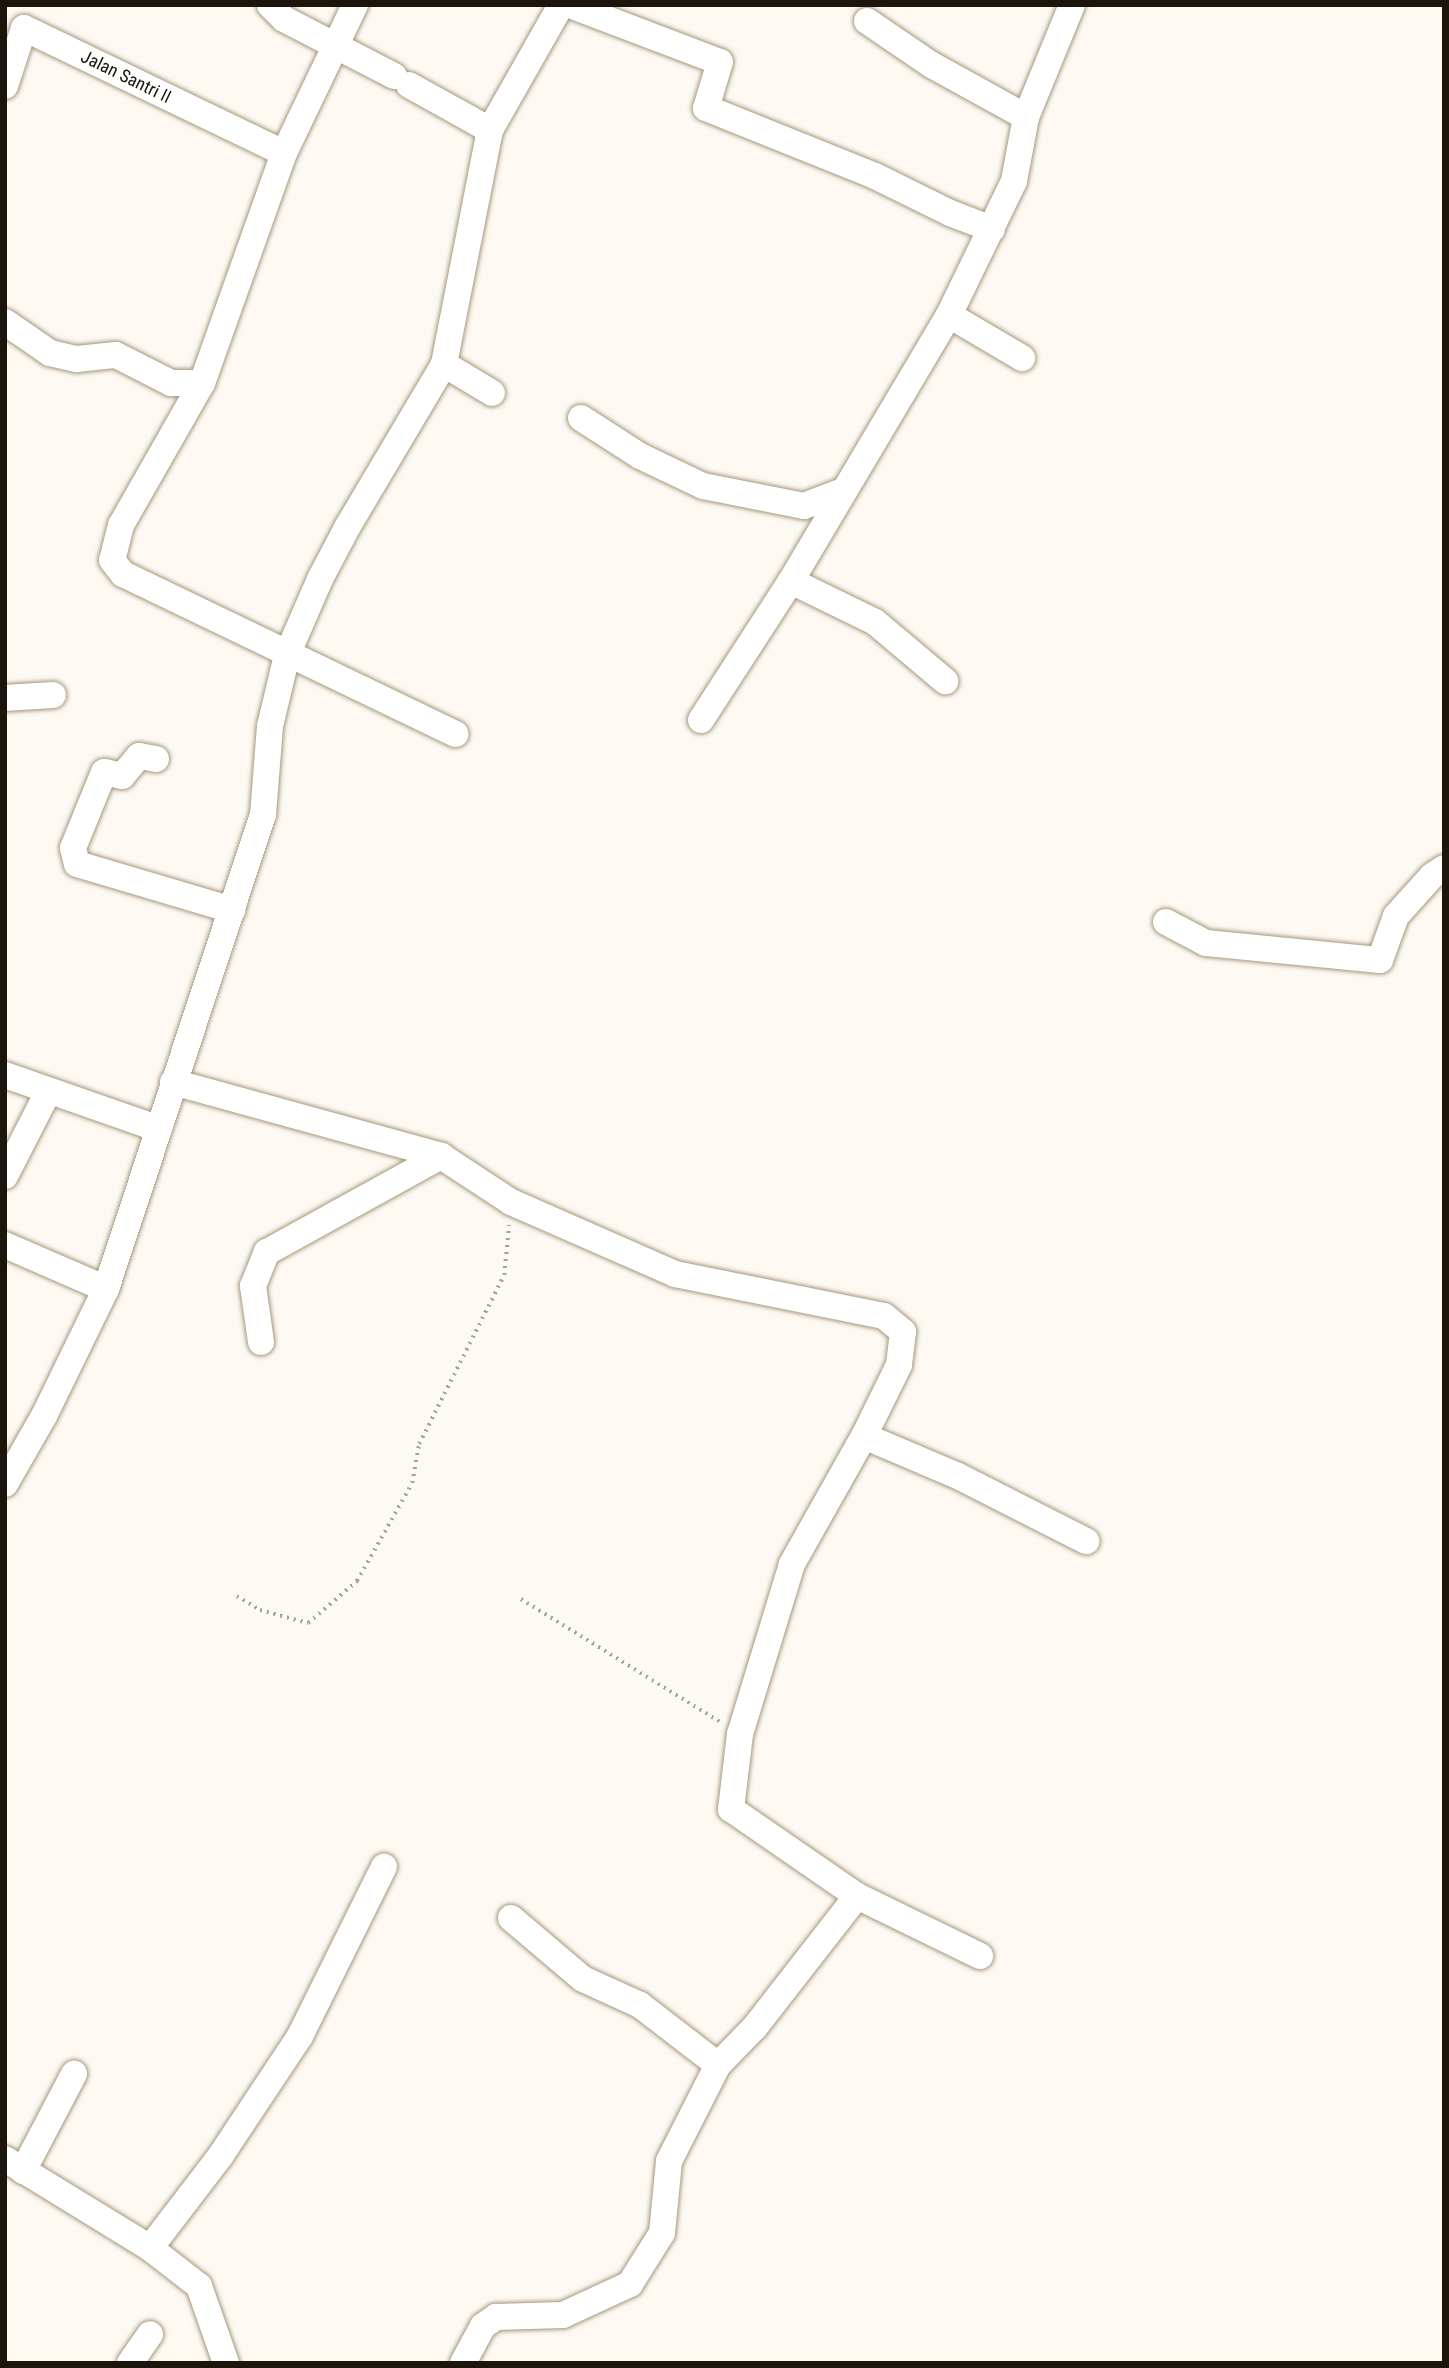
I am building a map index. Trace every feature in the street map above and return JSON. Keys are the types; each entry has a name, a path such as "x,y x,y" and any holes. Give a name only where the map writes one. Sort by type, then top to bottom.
{"street":[{"path":"270,5 285,19 490,130"},
{"path":"355,5 284,153 202,383 121,525 112,560 123,574 455,734"},
{"path":"5,1484 44,1416 106,1289 263,815 270,726 287,655 320,579 348,526 444,364 490,130 561,5"},
{"path":"570,5 720,62 706,108 875,176 950,213 992,229"},
{"path":"701,720 791,581 949,315 1014,181 1026,117 1072,5"},
{"path":"867,22 930,64 1026,117"},
{"name":"Jalan Santri II","path":"5,86 24,28 284,153"},
{"path":"949,315 1022,358"},
{"path":"5,322 50,353 77,359 116,355 171,383 202,383"},
{"path":"444,364 492,393"},
{"path":"581,418 640,456 703,486 804,506 843,491"},
{"path":"791,581 875,622 945,681"},
{"path":"5,698 53,695"},
{"path":"156,759 139,756 122,776 104,772 73,848 77,864 232,910"},
{"path":"1166,922 1206,943 1380,960 1396,916 1432,876 1444,868"},
{"path":"5,1075 159,1129"},
{"path":"173,1082 441,1156 511,1202 675,1274 884,1316 903,1332 899,1366 864,1436 792,1564 740,1734 731,1809 857,1896 980,1956"},
{"path":"5,1175 48,1092"},
{"path":"261,1342 253,1286 267,1252 441,1156"},
{"path":"5,1245 106,1289"},
{"path":"864,1436 958,1476 1086,1541"},
{"path":"150,2248 220,2155 300,2036 384,1867"},
{"path":"463,2363 483,2326 496,2317 563,2315 631,2284 662,2233 669,2161 718,2066 755,2027 857,1896"},
{"path":"510,1918 583,1979 640,2005 718,2066"},
{"path":"74,2074 14,2165 150,2248 199,2286 226,2363"},
{"path":"130,2363 150,2334"}],"path":[{"path":"237,1596 260,1610 308,1623 356,1580 412,1483 419,1444 505,1275 511,1202"},
{"path":"521,1600 740,1734"}]}
